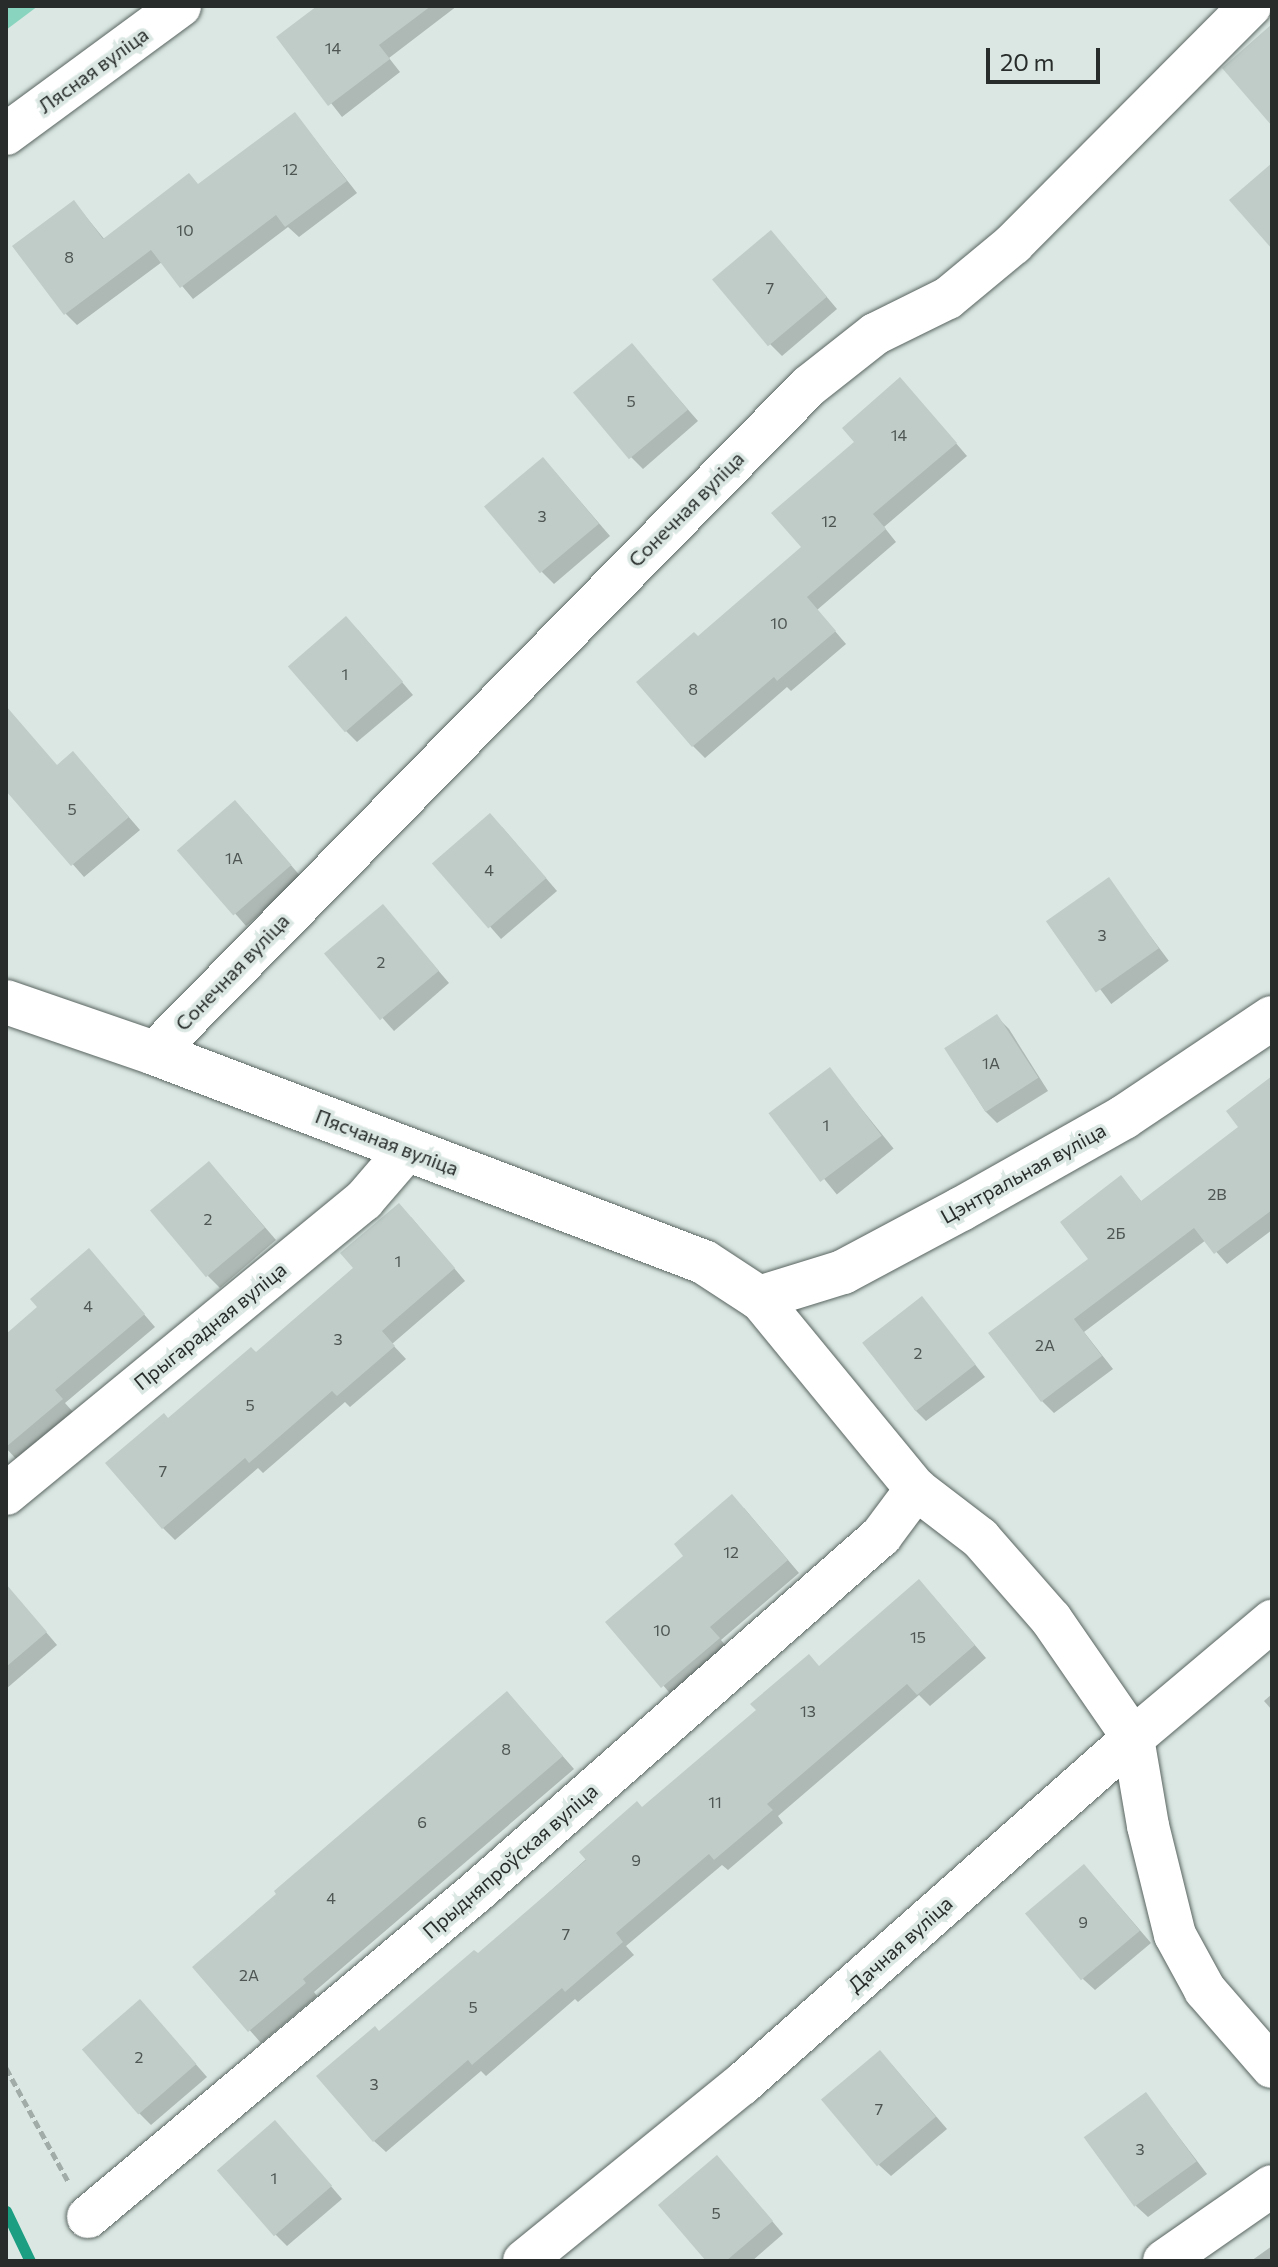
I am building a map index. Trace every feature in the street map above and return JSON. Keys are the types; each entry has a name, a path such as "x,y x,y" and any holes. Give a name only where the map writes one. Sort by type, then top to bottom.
{"street":[{"name":"Лясная вуліца","path":"6,134 180,6"},
{"name":"Сонечная вуліца","path":"154,1053 809,386 875,334 948,298 983,270 1250,6"},
{"name":"Пясчаная вуліца","path":"6,1002 154,1053 704,1262 759,1298"},
{"name":"Цэнтральная вуліца","path":"759,1298 843,1272 961,1209 1124,1117 1272,1018"},
{"name":"Прыгарадная вуліца","path":"6,1494 364,1200 407,1150"},
{"path":"759,1298 916,1489 980,1538 1051,1619 1133,1738 1148,1826 1175,1935 1205,1990 1272,2067"},
{"name":"Прыдняпроўская вуліца","path":"88,2217 475,1893 869,1546 916,1489"},
{"name":"Дачная вуліца","path":"524,2261 742,2084 1133,1738 1272,1621"},
{"path":"1164,2261 1272,2186"}],"path":[{"path":"6,2068 88,2217"}],"green space":[{"path":"6,6 38,6 6,30"}],"building":[{"path":"317,6 431,6 379,45 390,59 328,106 276,37"},
{"path":"1272,24 1272,126 1222,68"},
{"path":"295,112 347,181 285,227 276,215 180,288 151,250 64,315 12,246 74,200 103,239 189,173 198,184"},
{"path":"1272,163 1272,249 1229,200"},
{"path":"771,230 827,297 768,346 712,279"},
{"path":"632,343 688,410 629,459 573,392"},
{"path":"900,377 957,443 873,514 886,529 807,597 836,631 777,681 774,677 692,747 636,682 694,632 698,636 801,547 771,513 854,442 842,428"},
{"path":"543,457 599,524 540,573 484,506"},
{"path":"346,616 403,682 345,732 288,667"},
{"path":"6,706 57,765 73,751 129,817 71,866 6,791"},
{"path":"235,800 291,865 233,915 177,851"},
{"path":"490,813 546,878 488,928 432,864"},
{"path":"1109,877 1159,948 1096,992 1046,921"},
{"path":"383,904 439,971 380,1020 324,953"},
{"path":"997,1014 1038,1078 986,1112 944,1048"},
{"path":"830,1067 882,1136 820,1182 769,1113"},
{"path":"1272,1076 1272,1210 1214,1254 1194,1228 1074,1319 1102,1356 1041,1402 988,1333 1088,1259 1060,1222 1121,1175 1141,1201 1238,1127 1226,1111"},
{"path":"209,1161 265,1228 206,1277 150,1210"},
{"path":"399,1203 455,1268 382,1331 395,1346 337,1396 332,1391 249,1463 245,1458 162,1529 105,1463 164,1413 168,1418 251,1347 256,1352 353,1268 340,1253"},
{"path":"89,1248 145,1314 55,1390 63,1399 6,1447 6,1334 37,1307 30,1299"},
{"path":"922,1296 976,1365 916,1411 862,1343"},
{"path":"732,1494 788,1560 710,1627 720,1638 661,1688 605,1622 683,1556 674,1544"},
{"path":"919,1579 975,1645 917,1695 907,1684 767,1804 773,1810 714,1860 709,1854 616,1933 623,1942 565,1992 562,1988 472,2065 468,2060 373,2142 316,2076 375,2026 379,2031 474,1950 478,1953 586,1860 579,1852 637,1801 642,1807 756,1710 750,1704 809,1654 819,1666"},
{"path":"6,1584 47,1632 6,1667"},
{"path":"507,1691 563,1756 303,1979 306,1983 248,2032 192,1967 276,1894 274,1891"},
{"path":"1084,1864 1140,1931 1081,1980 1025,1913"},
{"path":"140,1999 196,2064 138,2114 82,2050"},
{"path":"880,2050 936,2117 877,2166 821,2099"},
{"path":"1146,2092 1197,2162 1134,2207 1084,2137"},
{"path":"275,2120 332,2186 274,2236 217,2171"},
{"path":"717,2155 773,2221 726,2261 706,2261 658,2205"}],"waterway":[{"path":"6,2211 30,2261"}]}
